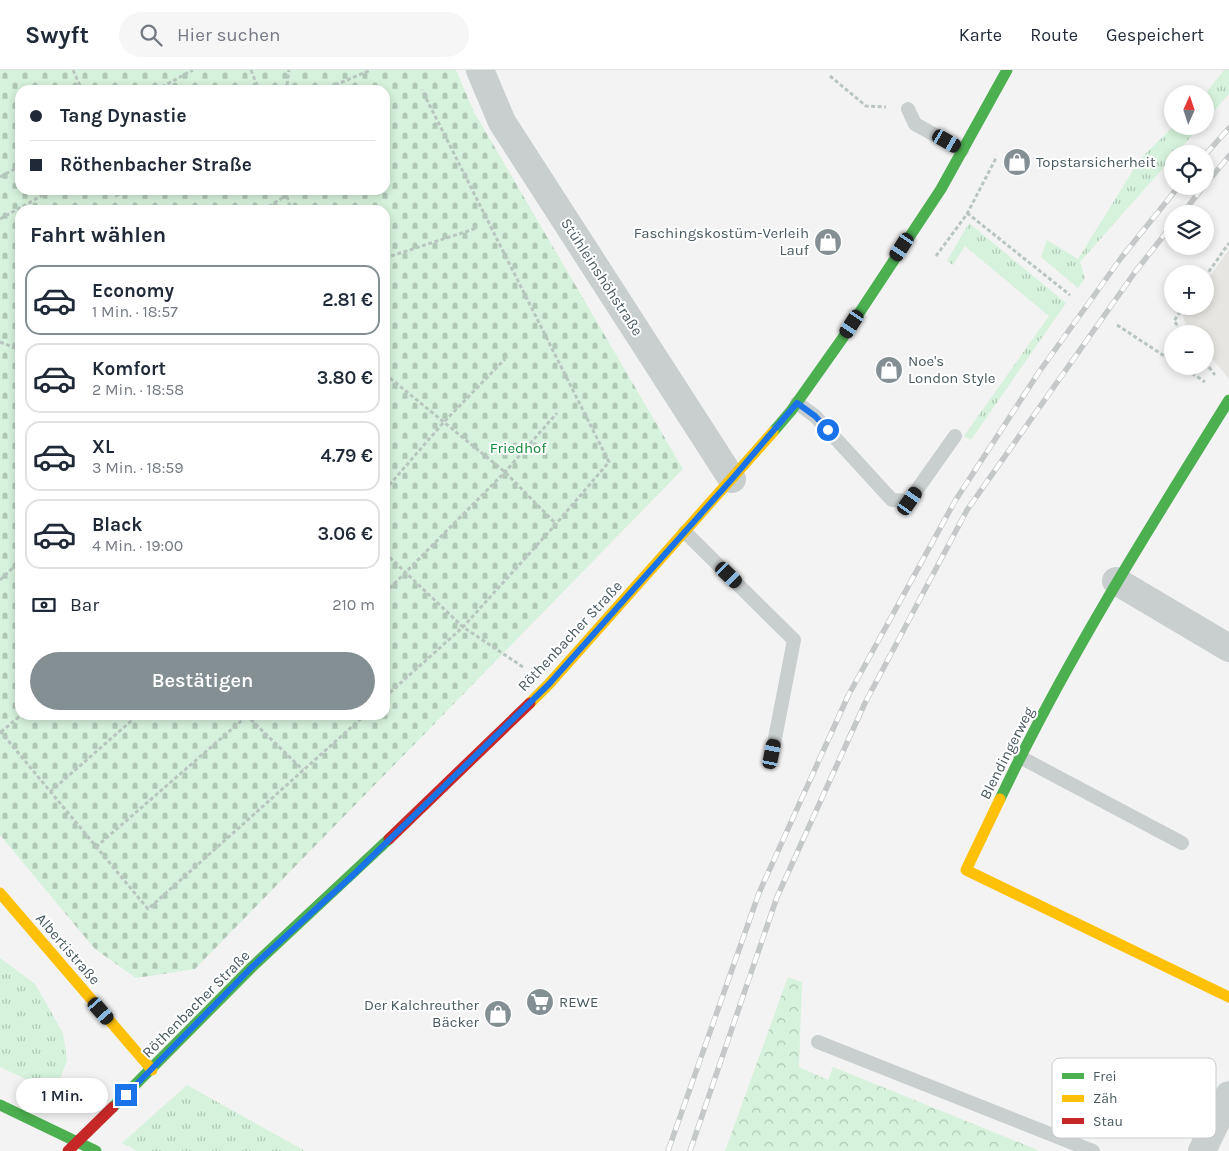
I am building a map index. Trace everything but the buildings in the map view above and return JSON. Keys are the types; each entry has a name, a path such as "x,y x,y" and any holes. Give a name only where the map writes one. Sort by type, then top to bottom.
{"main road":[{"name":"Röthenbacher Straße","path":"68,1151 152,1070 252,967 352,876 549,684 732,479 797,403 842,339 941,189 1007,70"},
{"name":"Blendingerweg","path":"1229,400 1116,581 1020,757 966,870 1229,997"},
{"name":"Albertistraße","path":"0,893 152,1070"},
{"path":"0,1105 96,1151"}],"street":[{"name":"Stühleinshöhstraße","path":"480,70 502,122 732,479"},
{"path":"1116,581 1229,648"},
{"path":"1216,1122 1229,1095"},
{"path":"1202,1151 1208,1138"}],"lane":[{"path":"908,109 915,124 962,150"},
{"path":"797,403 815,416 892,500 910,501 955,436"},
{"path":"685,532 794,640 772,754"},
{"path":"1020,757 1182,843"},
{"path":"818,1042 1052,1134"},
{"path":"1061,1138 1094,1151"}],"path":[{"path":"73,70 80,85"},
{"path":"165,85 193,70"},
{"path":"251,70 256,85"},
{"path":"286,85 289,70"},
{"path":"335,85 371,70"},
{"path":"830,76 866,106 908,109"},
{"path":"390,693 463,627 609,462 422,90"},
{"path":"0,177 15,169"},
{"path":"941,189 967,214 1070,295"},
{"path":"25,205 43,195"},
{"path":"271,205 287,195 290,205"},
{"path":"0,219 15,211"},
{"path":"390,256 477,228"},
{"path":"1213,265 1229,243"},
{"path":"1117,325 1164,356"},
{"path":"0,342 15,348"},
{"path":"390,484 443,423 506,359"},
{"path":"390,378 505,472 556,524"},
{"path":"390,588 505,472 557,413"},
{"path":"390,558 463,627 549,684"},
{"path":"0,580 15,566"},
{"path":"15,720 0,732 148,909 359,720"},
{"path":"50,792 132,720"},
{"path":"96,847 241,720"},
{"path":"252,720 303,770"}],"shaded area":[{"path":"1229,249 1229,379 1214,361 1214,325 1186,325 1183,315 1214,315 1214,270"}],"green space":[{"name":"Friedhof","path":"0,70 456,70 474,112 683,469 195,969 136,978 95,949 0,835"},
{"path":"1224,70 1229,70 1229,94 1214,111 1214,85 1212,85"},
{"path":"1165,135 1192,135 1184,145 1164,145 1164,167 1080,262 1085,278 1078,288 1041,257 1047,240 1078,259 1140,159"},
{"path":"969,223 1066,303 971,440 964,436 1049,316 965,246 953,265 947,261"},
{"path":"0,958 35,984 63,1033 67,1060 55,1093 0,1067"},
{"path":"788,977 802,982 799,1067 828,1080 833,1067 1040,1151 725,1151"},
{"path":"187,1085 305,1151 137,1151 122,1143"}],"railway":[{"path":"1214,145 1229,128"},
{"path":"1214,174 1229,156"},
{"path":"668,1151 759,893 848,696 955,501 1039,372 1121,258 1172,195"},
{"path":"1189,205 1197,195"},
{"path":"690,1151 777,897 865,703 967,510 1135,272 1164,235"}],"traffic: fast":[{"path":"773,432 791,411 842,339 941,189 1007,70"},
{"path":"1000,799 1025,747 1080,646 1138,547 1229,400"},
{"path":"113,1107 252,967 389,839"},
{"path":"0,1105 96,1151"}],"traffic: slow":[{"path":"530,703 773,432"},
{"path":"1000,799 966,870 1229,997"},
{"path":"0,893 152,1070"}],"traffic: jam":[{"path":"389,839 530,703"},
{"path":"68,1151 113,1107"}],"place":[{"name":"Topstarsicherheit","path":"1017,162"},
{"name":"Faschingskostüm-Verleih Lauf","path":"828,242"},
{"name":"Noe's London Style","path":"889,370"},
{"name":"REWE","path":"540,1002"},
{"name":"Der Kalchreuther Bäcker","path":"498,1014"}],"route":[{"path":"126,1095 252,967 343,882 352,876 549,684 732,479 797,403 815,416 828,430"}]}
